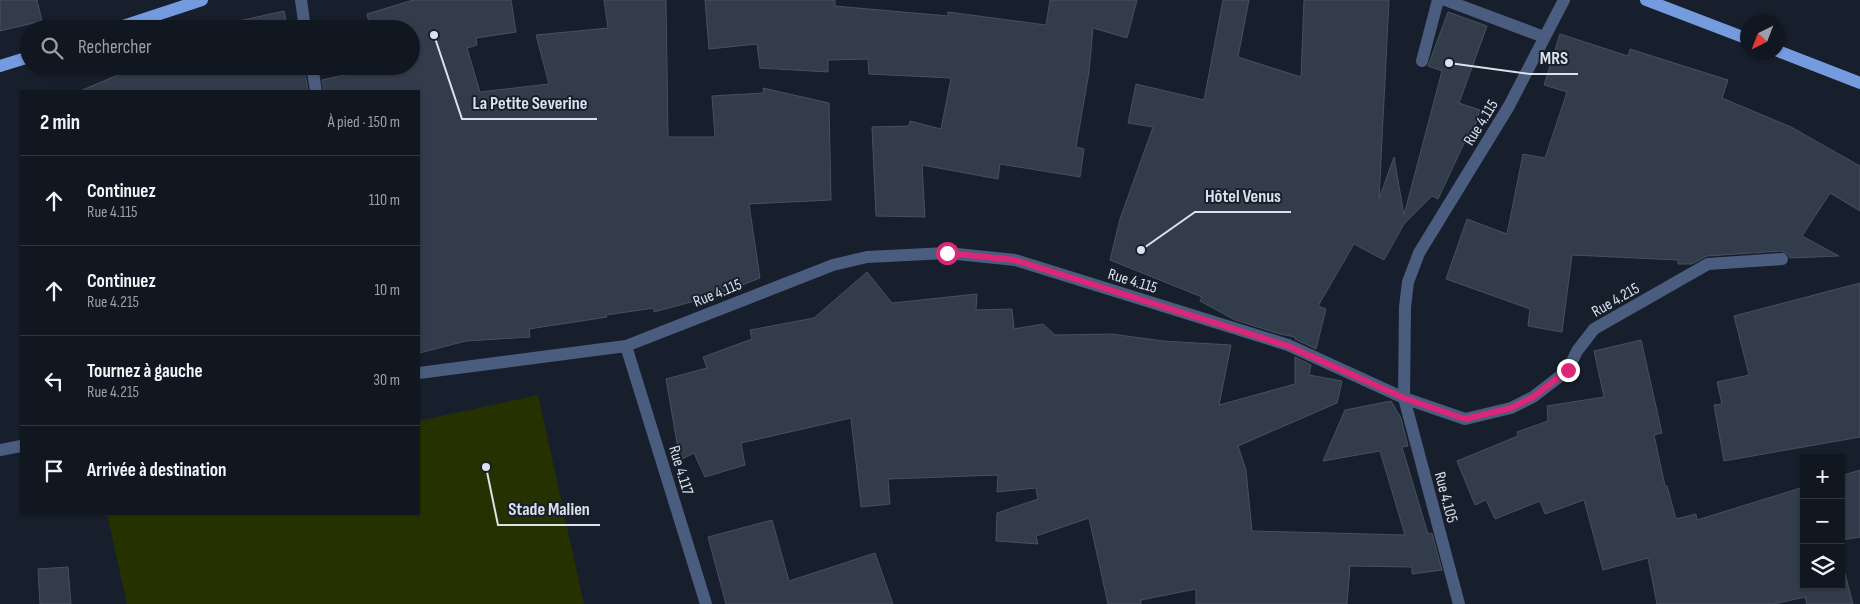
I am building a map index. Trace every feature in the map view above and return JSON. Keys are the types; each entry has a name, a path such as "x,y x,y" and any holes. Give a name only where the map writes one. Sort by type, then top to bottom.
{"main road":[{"path":"141,20 202,0"},
{"path":"1646,0 1740,36"},
{"path":"1785,54 1860,83"},
{"path":"0,66 20,60"}],"street":[{"path":"301,0 304,20"},
{"path":"1422,61 1438,0"},
{"path":"1445,0 1544,37"},
{"name":"Rue 4.115","path":"420,372 626,346 833,265 867,257 947,253 1015,260 1279,342 1404,398 1405,307 1408,282 1419,253 1509,106 1564,0"},
{"path":"313,75 316,90"},
{"name":"Rue 4.215","path":"1404,398 1465,419 1511,408 1533,397 1568,370 1577,351 1594,329 1708,264 1782,259"},
{"name":"Rue 4.117","path":"626,346 706,604"},
{"name":"Rue 4.105","path":"1404,398 1458,604"},
{"path":"0,450 20,446"}],"green space":[{"path":"538,395 584,604 127,604 107,515 420,515 420,421"}],"building":[{"path":"0,0 37,0 42,20 20,20 20,26 0,31"},
{"path":"413,0 511,0 516,32 476,38 477,45 467,48 480,92 549,84 536,35 608,28 604,0 666,0 668,137 715,137 712,96 764,93 763,88 829,103 831,200 749,204 760,278 717,295 654,312 654,308 529,329 530,337 466,341 420,353 420,90 324,90 322,80 344,75 420,75 420,20 369,20 367,14"},
{"path":"705,0 835,0 835,6 948,16 948,12 1046,25 1050,0 1137,0 1127,38 1093,28 1089,72 1076,147 1084,149 1080,177 1000,164 998,179 922,165 925,217 876,216 872,127 909,126 910,121 941,129 951,78 869,74 868,59 828,60 828,72 760,68 757,44 709,49"},
{"path":"1223,0 1249,0 1238,57 1301,77 1304,0 1389,0 1379,199 1394,157 1404,215 1442,71 1428,66 1448,12 1487,26 1459,103 1480,110 1471,138 1467,137 1438,199 1432,196 1404,224 1384,260 1354,244 1318,306 1326,309 1316,349 1295,339 1295,337 1235,320 1200,301 1202,297 1110,260 1120,219 1153,127 1128,123 1136,84 1204,100"},
{"path":"284,11 286,20 243,20"},
{"path":"1560,34 1628,56 1630,49 1728,80 1722,98 1791,127 1860,166 1860,211 1830,193 1802,236 1839,256 1790,258 1788,254 1781,251 1707,256 1692,264 1678,264 1678,260 1572,255 1562,332 1528,326 1530,309 1446,279 1467,219 1507,234 1523,154 1545,158 1567,92 1544,85"},
{"path":"118,75 305,75 308,90 82,90"},
{"path":"867,272 892,303 977,294 976,310 1012,309 1014,329 1043,324 1055,335 1112,334 1163,341 1231,345 1219,405 1295,384 1295,357 1311,365 1309,375 1342,381 1337,403 1238,446 1246,470 1252,531 1405,535 1380,451 1323,461 1345,410 1391,401 1401,418 1408,446 1402,447 1428,534 1432,533 1442,570 1412,574 1412,567 1350,566 1347,604 1196,604 1196,589 1141,600 1141,604 1108,604 1089,518 1036,536 1038,544 996,541 997,513 1038,499 1036,488 997,492 998,475 888,479 890,504 861,507 851,418 741,443 745,465 705,477 694,453 680,460 666,379 707,368 703,357 752,339 750,330 814,318"},
{"path":"1860,283 1860,437 1724,461 1714,405 1722,404 1717,382 1749,375 1734,316"},
{"path":"1641,340 1662,433 1654,435 1665,486 1667,486 1676,519 1696,514 1697,520 1800,488 1800,589 1845,589 1845,574 1853,604 1807,604 1805,597 1774,604 1657,604 1648,558 1603,570 1584,500 1545,514 1540,501 1495,519 1486,500 1475,505 1457,461 1518,436 1517,432 1548,421 1547,406 1604,397 1594,351"},
{"path":"1860,470 1860,537 1845,539 1845,499 1845,475"},
{"path":"772,520 789,581 875,553 893,604 726,604 708,537"},
{"path":"68,567 71,604 40,604 38,569"}],"place":[{"name":"La Petite Severine","path":"434,35"},
{"name":"MRS","path":"1449,63"},
{"name":"Hôtel Venus","path":"1141,250"},
{"name":"Stade Malien","path":"486,467"}],"route":[{"path":"947,253 1015,260 1288,346 1404,398 1465,419 1511,408 1533,397 1568,370"}]}
